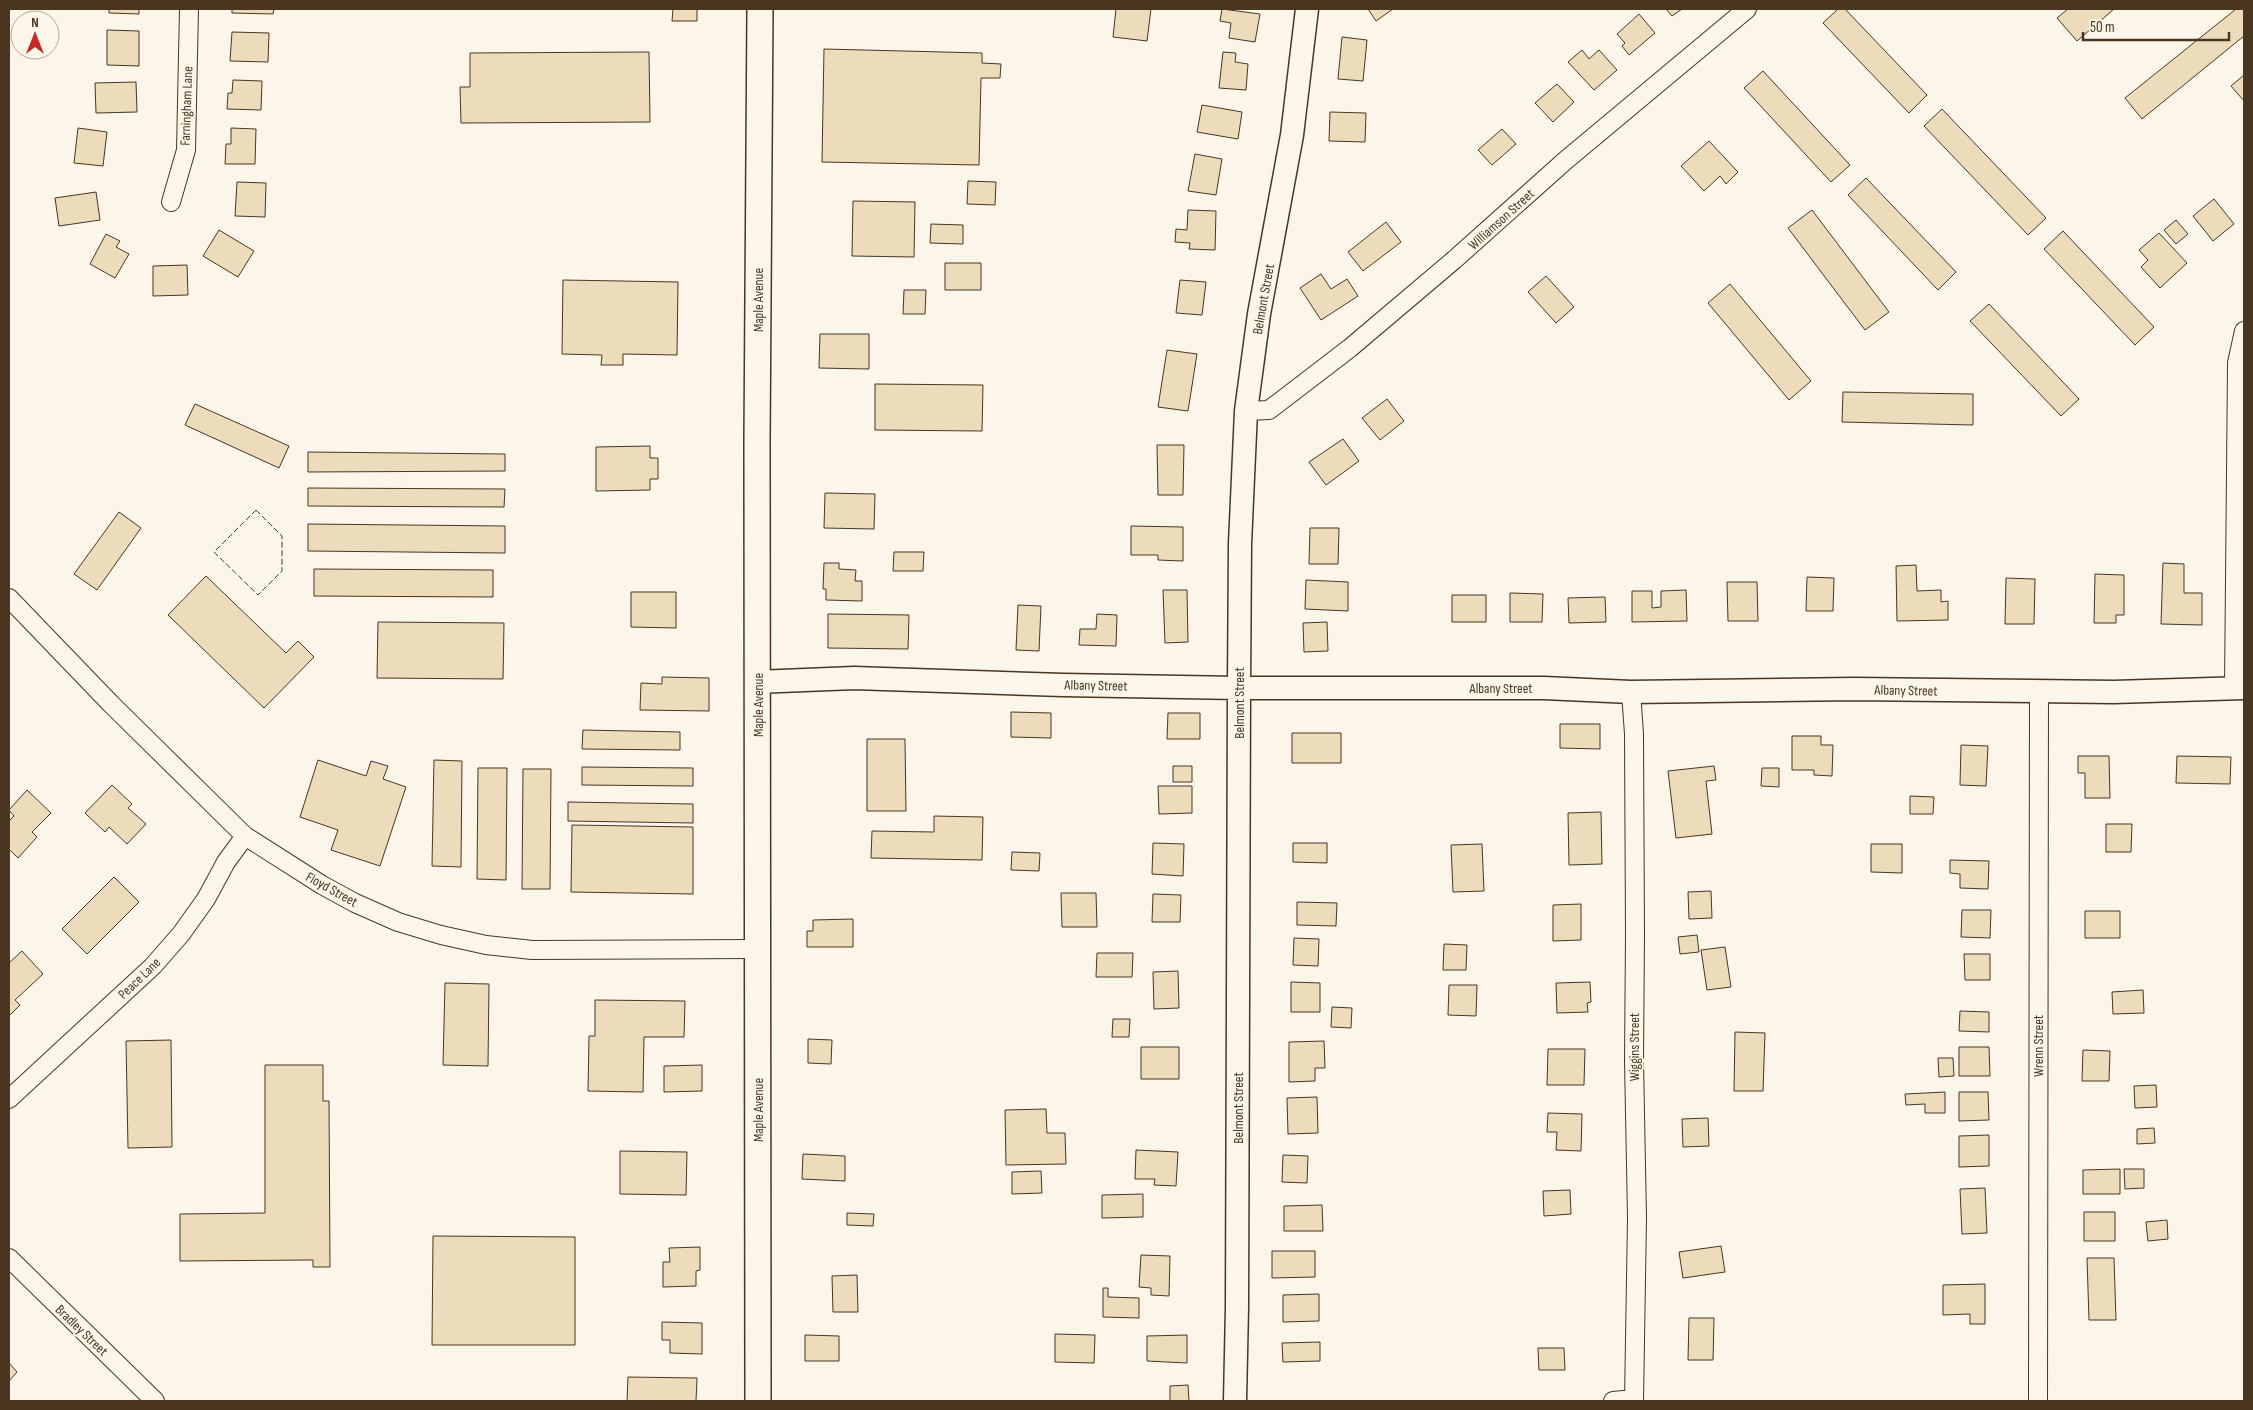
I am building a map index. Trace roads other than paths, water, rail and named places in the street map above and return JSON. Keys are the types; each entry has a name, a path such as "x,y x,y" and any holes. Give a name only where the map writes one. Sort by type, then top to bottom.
{"main road":[{"name":"Maple Avenue","path":"758,1401 760,9"}],"street":[{"name":"Farningham Lane","path":"171,202 186,150 188,9"},
{"name":"Belmont Street","path":"1235,1401 1237,1307 1238,688 1240,544 1246,411 1259,314 1292,135 1307,9"},
{"name":"Williamson Street","path":"1246,411 1269,410 1350,348 1454,260 1566,160 1747,9"},
{"path":"2239,688 2237,363 2244,331"},
{"name":"Floyd Street","path":"9,598 111,704 245,836 322,885 355,903 398,922 441,936 486,945 532,950 758,949"},
{"name":"Albany Street","path":"758,682 854,678 1238,688 1544,688 1631,692 1854,689 2114,692 2239,688"},
{"name":"Wiggins Street","path":"1631,692 1634,743 1634,1061 1637,1218 1634,1400"},
{"name":"Wrenn Street","path":"2038,1401 2039,692"},
{"name":"Peace Lane","path":"9,1099 59,1055 164,953 181,934 206,900 226,862 245,836"},
{"name":"Bradley Street","path":"9,1258 155,1401"},
{"path":"1613,1401 1634,1400"}]}
